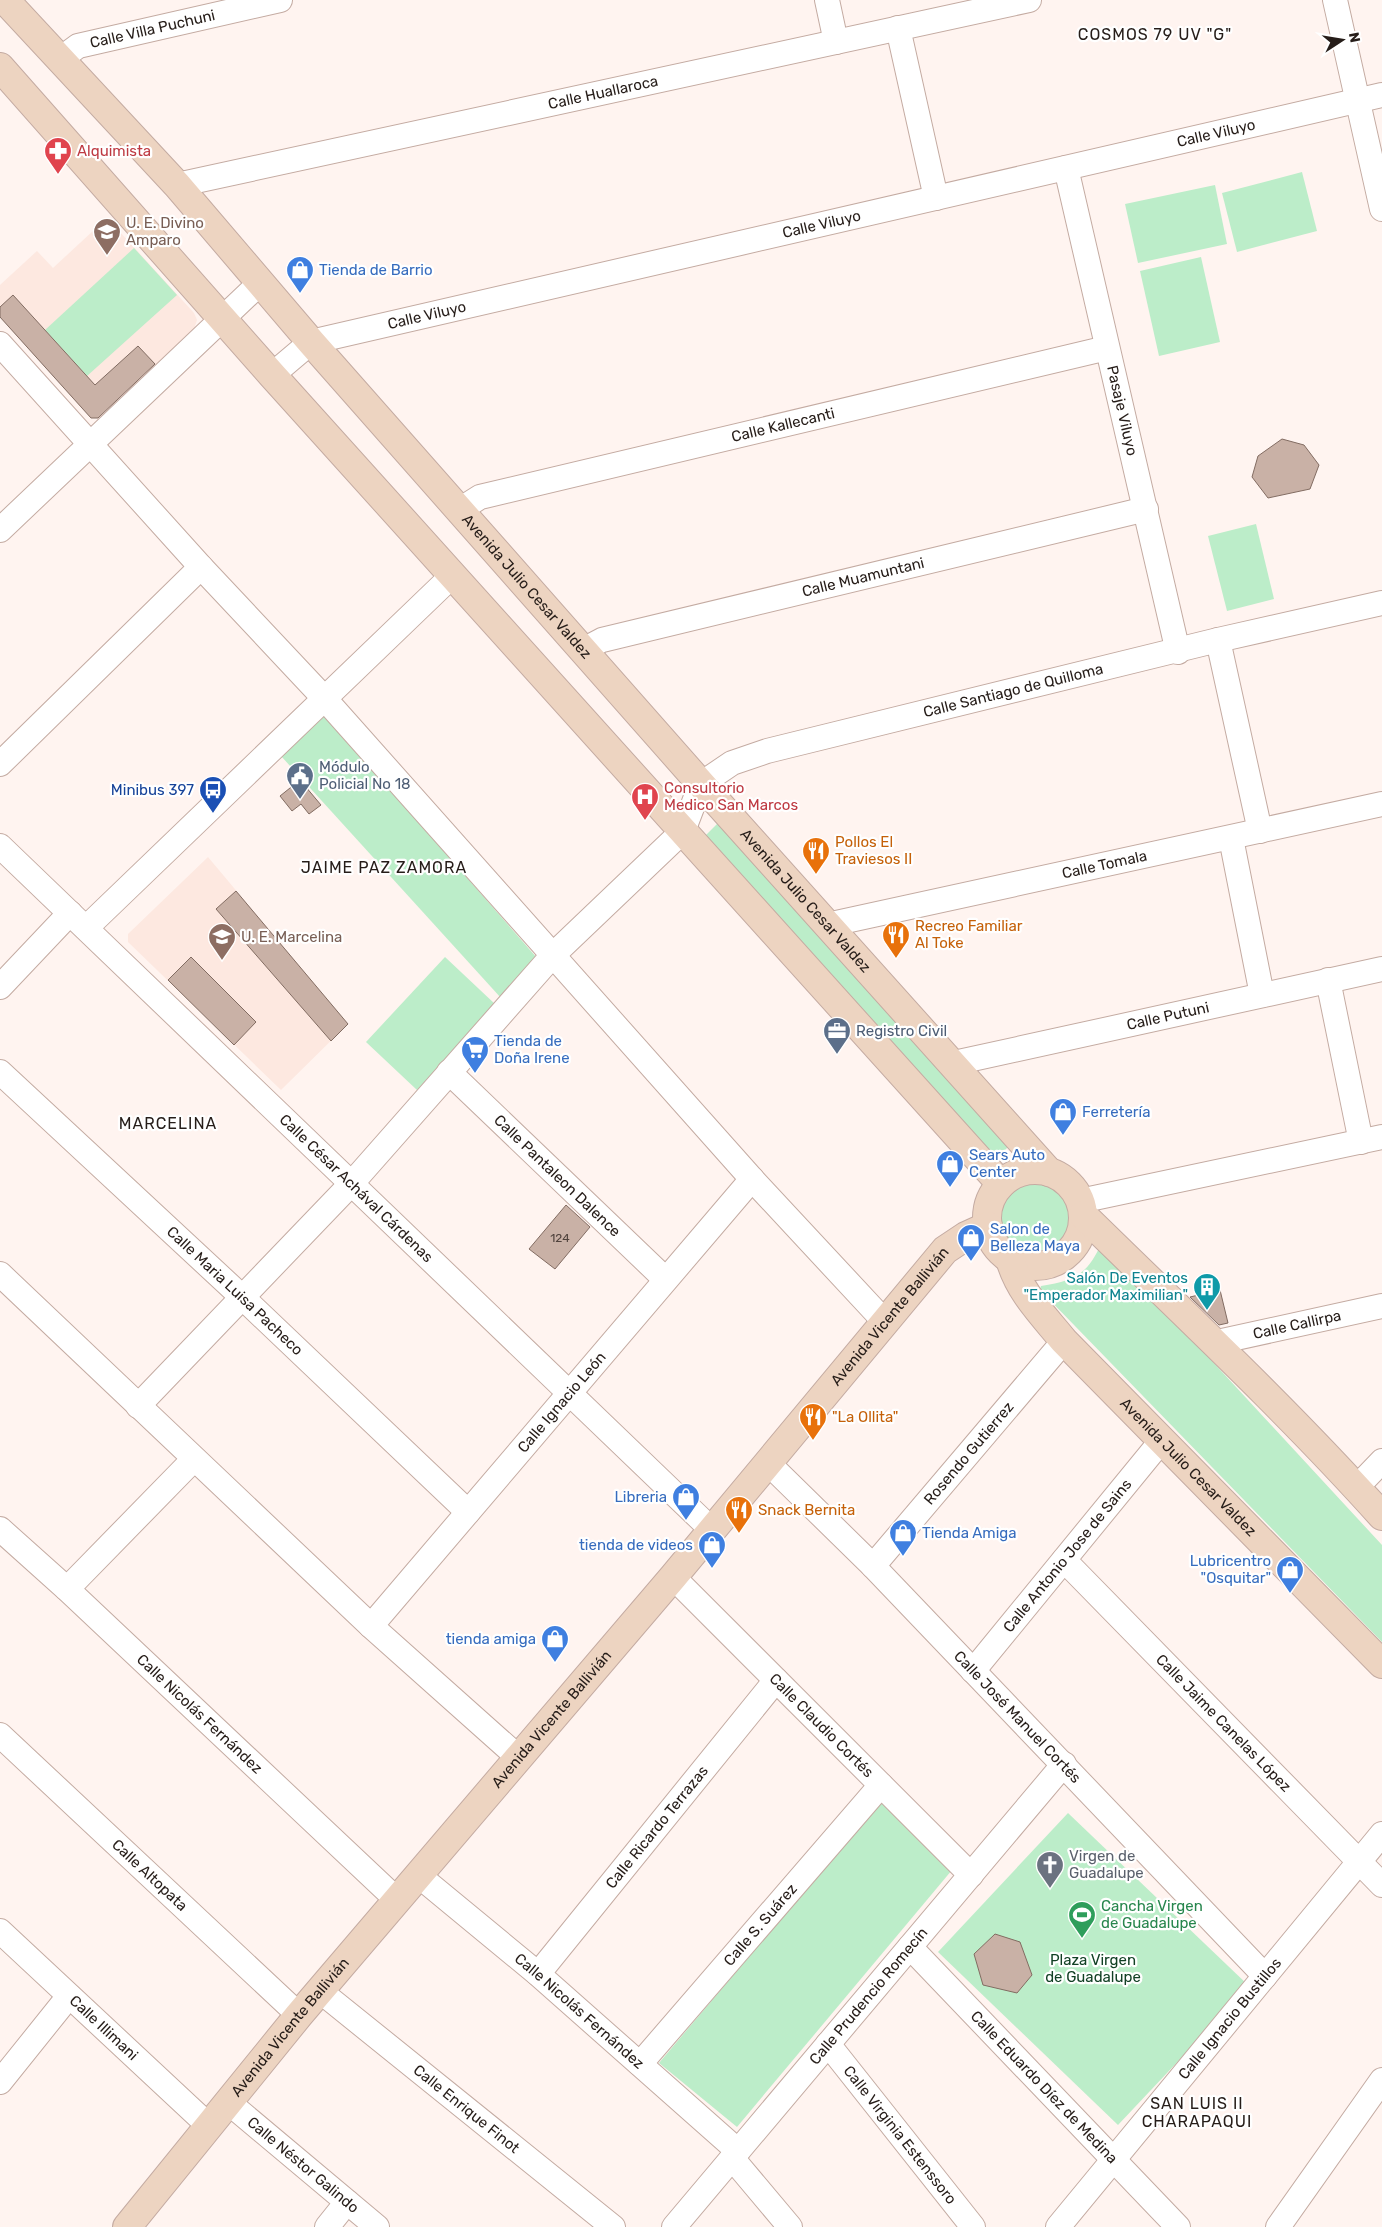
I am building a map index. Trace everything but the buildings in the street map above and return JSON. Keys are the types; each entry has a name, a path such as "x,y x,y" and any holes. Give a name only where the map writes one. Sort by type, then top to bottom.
{"main road":[{"name":"Avenida Julio Cesar Valdez","path":"6,0 59,60 177,185 311,342 701,784 954,1063 1049,1172"},
{"path":"0,67 272,375 1001,1184"},
{"path":"1081,1208 1082,1230 1076,1244 1066,1255 1053,1262 1039,1266 1024,1264 1010,1259 992,1239 988,1226 990,1204 1001,1184 1015,1174 1032,1170 1049,1172 1071,1186 1081,1208 1357,1487 1382,1516"},
{"name":"Avenida Vicente Ballivián","path":"127,2227 299,2015 673,1577 945,1250 966,1236 988,1226"},
{"name":"Avenida Julio Cesar Valdez","path":"1010,1259 1014,1274 1022,1290 1064,1342 1382,1664"}],"street":[{"name":"Calle Villa Puchuni","path":"59,60 78,46 280,0"},
{"path":"827,0 836,42"},
{"name":"Calle Huallaroca","path":"177,185 1029,0"},
{"path":"1335,0 1382,209"},
{"path":"898,28 936,198"},
{"name":"Calle Viluyo","path":"272,375 311,342 1382,95"},
{"name":"Pasaje Viluyo","path":"1066,168 1178,652"},
{"path":"0,530 260,283"},
{"path":"0,344 201,567 324,698 752,1179 885,1322"},
{"name":"Calle Kallecanti","path":"461,510 480,497 1107,348"},
{"name":"Calle Muamuntani","path":"583,650 602,640 1146,509"},
{"path":"0,764 201,567"},
{"path":"0,987 78,920 324,698 453,575"},
{"name":"Calle Santiago de Quilloma","path":"701,784 732,763 767,751 1178,652 1218,640 1382,603"},
{"path":"1218,640 1260,832"},
{"path":"138,1406 352,1183 553,955 683,831 701,784"},
{"name":"Calle Tomala","path":"827,925 1382,804"},
{"path":"1230,838 1262,996"},
{"name":"Calle César Achával Cárdenas","path":"0,846 712,1530"},
{"name":"Calle Putuni","path":"954,1063 1382,969"},
{"path":"1081,1208 1371,1139 1328,980"},
{"name":"Calle Maria Luisa Pacheco","path":"0,1072 242,1297 468,1512"},
{"name":"Calle Pantaleon Dalence","path":"449,1072 665,1279"},
{"name":"Calle Ignacio León","path":"371,1626 752,1179"},
{"path":"0,1274 371,1626 520,1758"},
{"name":"Calle Callirpa","path":"1213,1343 1382,1306"},
{"name":"Rosendo Gutierrez","path":"873,1566 1064,1342"},
{"name":"Calle Antonio Jose de Sains","path":"973,1671 1162,1440"},
{"path":"68,1589 194,1459"},
{"path":"1357,1487 1382,1461"},
{"name":"Calle José Manuel Cortés","path":"768,1463 873,1566 1265,1976"},
{"name":"Calle Nicolás Fernández","path":"0,1529 68,1589 397,1900"},
{"name":"Calle Jaime Canelas López","path":"1064,1560 1382,1885"},
{"name":"Calle Claudio Cortés","path":"673,1577 971,1874"},
{"name":"Calle Ricardo Terrazas","path":"538,1974 776,1680"},
{"name":"Calle Altopata","path":"0,1735 299,2015"},
{"name":"Calle Prudencio Romecín","path":"674,2227 1064,1764"},
{"name":"Calle S. Suárez","path":"640,2064 881,1785"},
{"name":"Calle Ignacio Bustillos","path":"1058,2227 1382,1834"},
{"name":"Calle Nicolás Fernández","path":"418,1874 538,1974 640,2064 735,2154 790,2227"},
{"name":"Calle Illimani","path":"0,1931 209,2126"},
{"name":"Calle Eduardo Díez de Medina","path":"910,1947 1115,2158 1178,2227"},
{"name":"Calle Enrique Finot","path":"320,1991 613,2227"},
{"path":"0,2082 69,1996"},
{"name":"Calle Virginia Estenssoro","path":"828,2044 973,2227"},
{"path":"1278,2227 1382,2080"},
{"name":"Calle Néstor Galindo","path":"228,2102 377,2227"},
{"path":"327,2227 347,2202"}],"shaded area":[{"path":"107,218 194,313 197,320 194,329 99,418 91,418 0,317 0,285 37,251 53,268"},
{"name":"U. E. Marcelina","path":"208,857 348,1024 281,1090 128,942 128,934"}],"green space":[{"path":"1302,172 1317,231 1237,252 1222,193"},
{"path":"1215,185 1227,244 1138,263 1125,204"},
{"path":"134,248 177,295 87,376 45,330"},
{"path":"1201,257 1220,342 1159,356 1140,271"},
{"path":"1256,524 1274,599 1227,611 1208,536"},
{"path":"325,715 537,958 501,998 281,756"},
{"path":"719,822 1012,1143 992,1163 703,838"},
{"path":"445,957 496,1005 417,1090 366,1042"},
{"path":"1036,1182 1056,1188 1066,1198 1072,1218 1066,1238 1056,1248 1036,1254 1016,1248 1006,1238 1000,1218 1006,1198 1016,1188"},
{"path":"1102,1242 1382,1545 1382,1642 1040,1290 1041,1286 1063,1282 1086,1269"},
{"path":"882,1799 952,1870 737,2127 659,2063"},
{"name":"Plaza Virgen de Guadalupe","path":"1068,1813 1249,1986 1118,2125 938,1952"}],"place":[{"name":"Alquimista","path":"58,175"},
{"name":"U. E. Divino Amparo","path":"107,256"},
{"name":"Tienda de Barrio","path":"300,294"},
{"name":"Módulo Policial No 18","path":"300,800"},
{"name":"Minibus 397","path":"213,814"},
{"name":"Consultorio Medico San Marcos","path":"645,821"},
{"name":"Pollos El Traviesos II","path":"816,875"},
{"name":"Recreo Familiar Al Toke","path":"896,959"},
{"name":"U. E. Marcelina","path":"222,961"},
{"name":"Registro Civil","path":"837,1055"},
{"name":"Tienda de Doña Irene","path":"475,1074"},
{"name":"Ferretería","path":"1063,1136"},
{"name":"Sears Auto Center","path":"950,1188"},
{"name":"Salon de Belleza Maya","path":"971,1262"},
{"name":"Salón De Eventos \"Emperador Maximilian\"","path":"1207,1311"},
{"name":"\"La Ollita\"","path":"813,1441"},
{"name":"Libreria","path":"686,1521"},
{"name":"Snack Bernita","path":"739,1534"},
{"name":"Tienda Amiga","path":"903,1557"},
{"name":"tienda de videos","path":"712,1569"},
{"name":"Lubricentro \"Osquitar\"","path":"1290,1594"},
{"name":"tienda amiga","path":"555,1663"},
{"name":"Virgen de Guadalupe","path":"1050,1889"},
{"name":"Cancha Virgen de Guadalupe","path":"1082,1939"}],"district":[{"name":"COSMOS 79 UV \"G\"","path":"1155,34"},
{"name":"JAIME PAZ ZAMORA","path":"384,867"},
{"name":"MARCELINA","path":"168,1123"},
{"name":"SAN LUIS II CHARAPAQUI","path":"1197,2112"}]}
